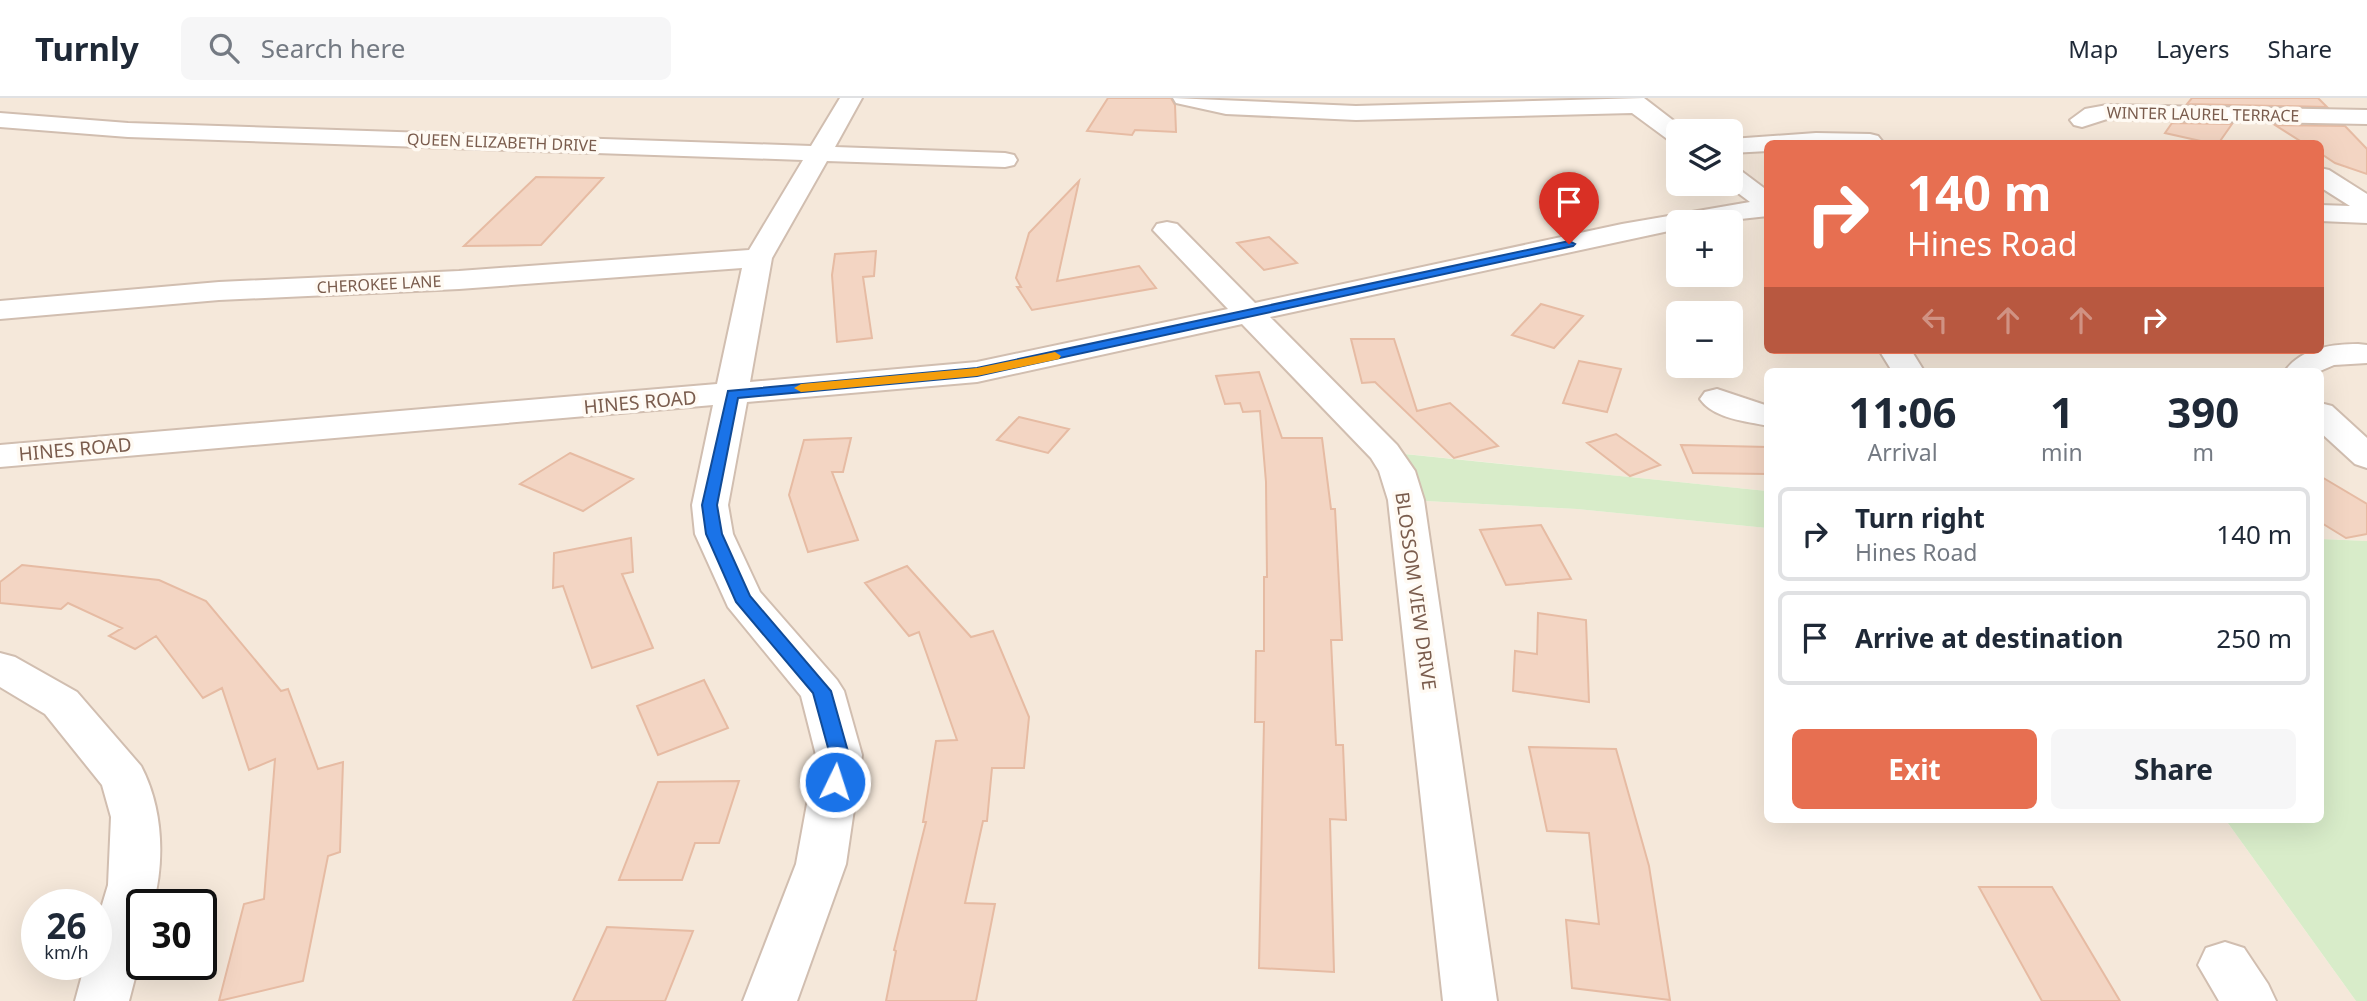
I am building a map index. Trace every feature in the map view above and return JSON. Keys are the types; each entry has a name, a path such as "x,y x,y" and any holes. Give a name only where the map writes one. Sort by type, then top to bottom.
{"street":[{"path":"770,1001 821,864 839,755 822,691 742,598 714,534 710,505 758,258 851,98"},
{"path":"1184,98 1226,107 1635,102 1666,127"},
{"name":"WINTER LAUREL TERRACE","path":"2082,120 2092,114 2107,112 2367,117"},
{"path":"2230,114 2263,136"},
{"name":"QUEEN ELIZABETH DRIVE","path":"0,120 128,130 1005,160"},
{"path":"1743,144 1764,143"},
{"path":"2324,178 2367,206"},
{"path":"1743,185 1764,203"},
{"name":"HINES ROAD","path":"0,456 977,372 1622,232 1764,207"},
{"path":"2324,213 2367,215"},
{"name":"BLOSSOM VIEW DRIVE","path":"1167,230 1385,452 1397,471 1406,500 1469,1001"},
{"name":"CHEROKEE LANE","path":"0,310 219,291 458,280 758,258"},
{"path":"2304,368 2311,361 2341,353 2367,354"},
{"path":"1717,399 1740,410 1764,415"},
{"path":"2324,417 2367,457"},
{"path":"0,668 61,704 124,779 135,817 134,885 102,1001"}],"shaded area":[{"path":"0,98 2367,98 2367,541 2324,539 2324,368 1764,368 1764,491 1386,452 1406,500 1577,509 1764,528 1764,823 2228,823 2356,1001 0,1001"}],"green space":[{"path":"1385,452 1764,491 1764,528 1577,509 1406,500"},
{"path":"2324,539 2367,541 2367,1001 2356,1001 2228,823 2324,823"}],"building":[{"path":"1108,98 1171,98 1175,105 1176,132 1135,130 1132,135 1087,131"},
{"path":"2192,98 2318,98 2327,107 2187,104"},
{"path":"2172,123 2232,124 2221,140 2196,140 2165,133"},
{"path":"2275,125 2345,126 2367,149 2367,174 2335,163 2324,156 2324,140 2299,140"},
{"path":"536,177 603,178 541,245 464,246"},
{"path":"1079,181 1057,281 1139,266 1156,288 1032,310 1017,287 1021,287 1016,278 1029,233"},
{"path":"1269,237 1297,263 1264,270 1237,243"},
{"path":"876,251 874,276 863,277 872,338 837,342 832,275 835,254"},
{"path":"1541,304 1583,316 1554,348 1512,335"},
{"path":"1351,339 1394,339 1417,411 1450,403 1498,446 1454,458 1375,382 1362,383"},
{"path":"1579,361 1621,369 1607,412 1563,403"},
{"path":"1259,372 1282,438 1322,438 1331,509 1335,509 1342,640 1331,640 1336,745 1343,745 1346,820 1330,819 1334,972 1259,968 1264,722 1255,722 1256,651 1264,651 1264,577 1267,577 1266,482 1260,411 1243,412 1240,403 1225,404 1216,376"},
{"path":"1019,417 1069,429 1048,453 997,440"},
{"path":"1616,434 1660,465 1630,476 1587,443"},
{"path":"851,438 843,472 832,472 858,540 808,552 789,495 804,440"},
{"path":"1681,445 1764,447 1764,474 1693,473"},
{"path":"570,453 633,479 583,511 520,484"},
{"path":"2324,478 2367,504 2367,534 2346,538 2324,524"},
{"path":"1541,525 1571,579 1506,585 1480,530"},
{"path":"631,538 633,572 622,574 653,648 592,668 563,586 553,588 554,553"},
{"path":"22,565 159,580 206,601 281,691 288,689 318,769 343,762 340,852 328,856 303,981 219,1001 244,904 264,899 275,759 249,770 222,688 203,698 156,636 135,649 109,636 122,628 68,603 61,609 0,603 0,582"},
{"path":"907,566 971,637 993,631 1029,717 1024,768 992,768 987,821 983,821 965,903 995,904 976,1001 886,1001 896,951 894,950 926,822 923,822 936,741 957,740 919,632 909,636 865,583"},
{"path":"1538,613 1586,620 1589,702 1513,691 1515,651 1537,654"},
{"path":"704,680 728,728 658,755 637,706"},
{"path":"1529,747 1616,749 1649,866 1670,1000 1572,988 1566,920 1599,924 1589,833 1547,831"},
{"path":"739,781 719,843 695,843 682,880 619,880 658,782"},
{"path":"1979,887 2052,887 2120,1001 2042,1001"},
{"path":"607,927 693,931 665,1001 573,1001"}],"slow traffic":[{"path":"801,388 977,372 1055,356"}],"route":[{"path":"835,782 839,755 822,691 742,598 714,534 710,505 732,394 977,372 1569,244"}]}
